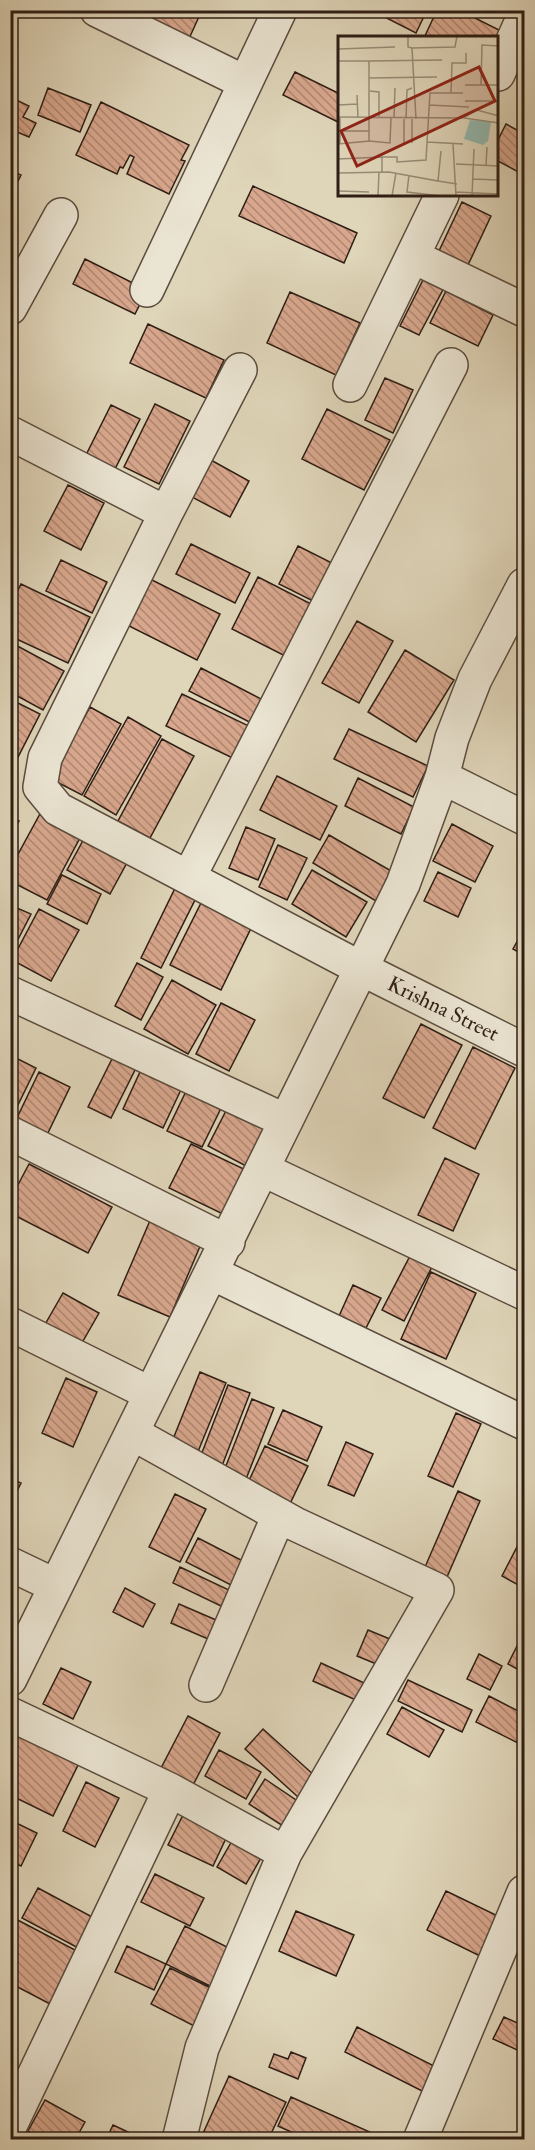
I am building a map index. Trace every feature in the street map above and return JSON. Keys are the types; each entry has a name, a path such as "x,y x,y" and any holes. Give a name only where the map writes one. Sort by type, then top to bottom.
{"street":[{"path":"97,10 244,82"},
{"path":"147,290 280,10"},
{"path":"499,72 525,16"},
{"path":"350,386 442,196"},
{"path":"10,308 60,215"},
{"path":"414,256 525,310"},
{"path":"189,877 451,365"},
{"name":"Krishna Street","path":"240,370 166,513 45,758 40,787 58,809 362,969 525,1050"},
{"path":"10,433 166,513"},
{"path":"10,1679 403,884 442,777 452,738 475,679 516,622 525,585"},
{"path":"442,777 525,818"},
{"path":"10,993 286,1121"},
{"path":"10,1133 228,1242"},
{"path":"262,1169 525,1293"},
{"path":"212,1273 525,1423"},
{"path":"10,1324 151,1394"},
{"path":"132,1433 279,1515 437,1590 285,1853 202,2048 179,2139"},
{"path":"206,1685 279,1515"},
{"path":"10,1564 56,1586"},
{"path":"10,1714 170,1790 285,1853"},
{"path":"10,2126 170,1790"},
{"path":"420,2139 525,1892"}],"building":[{"path":"116,10 202,10 187,43"},
{"path":"371,10 427,10 416,33"},
{"path":"437,10 459,10 503,32 499,37 425,36"},
{"path":"295,72 338,93 338,122 283,95"},
{"path":"48,88 91,105 80,132 38,115"},
{"path":"10,97 29,106 23,117 36,123 29,137 10,129"},
{"path":"101,102 189,145 181,160 185,161 169,194 127,174 134,157 130,155 117,174 76,155"},
{"path":"506,124 524,134 524,175 499,162 499,138"},
{"path":"10,170 21,175 10,197"},
{"path":"253,186 357,233 344,263 239,216"},
{"path":"462,202 491,216 468,265 439,251"},
{"path":"85,259 147,290 135,314 73,284"},
{"path":"427,272 447,282 419,335 400,326"},
{"path":"446,291 493,315 478,346 430,323"},
{"path":"290,292 360,323 336,375 267,343"},
{"path":"148,324 224,360 206,398 130,363"},
{"path":"385,378 413,390 393,433 365,420"},
{"path":"155,404 190,421 159,484 124,467"},
{"path":"111,405 140,419 115,469 86,455"},
{"path":"327,409 390,440 364,490 302,459"},
{"path":"209,459 249,481 230,517 190,496"},
{"path":"68,485 104,503 81,550 44,531"},
{"path":"191,544 250,573 235,603 176,574"},
{"path":"298,546 336,565 317,603 279,584"},
{"path":"61,560 107,582 92,613 46,591"},
{"path":"146,577 220,614 197,660 123,623"},
{"path":"258,577 321,609 295,661 232,629"},
{"path":"21,584 90,617 68,663 10,636 10,606"},
{"path":"357,621 393,641 359,703 322,683"},
{"path":"10,642 64,671 43,710 10,692"},
{"path":"405,650 454,680 416,742 368,712"},
{"path":"201,668 271,704 259,727 189,691"},
{"path":"182,694 257,730 241,762 166,726"},
{"path":"10,699 40,714 14,765 10,764"},
{"path":"90,707 121,724 82,795 51,779"},
{"path":"128,717 161,736 116,815 84,796"},
{"path":"349,729 428,766 413,797 334,759"},
{"path":"162,739 194,756 150,838 118,821"},
{"path":"277,776 337,806 320,840 260,810"},
{"path":"358,778 414,807 401,834 345,806"},
{"path":"41,812 82,834 47,900 10,881 10,869"},
{"path":"10,816 19,821 10,836"},
{"path":"452,824 493,846 475,882 433,861"},
{"path":"246,827 275,839 258,880 229,868"},
{"path":"86,835 129,859 110,894 67,870"},
{"path":"329,835 393,872 376,901 313,863"},
{"path":"278,845 307,858 287,900 259,887"},
{"path":"312,870 367,902 346,937 292,904"},
{"path":"438,872 471,888 458,917 424,901"},
{"path":"62,875 101,894 87,924 47,904"},
{"path":"181,876 202,886 161,968 141,958"},
{"path":"205,895 255,920 221,990 170,965"},
{"path":"10,905 31,914 10,955"},
{"path":"39,909 79,930 51,981 12,960"},
{"path":"524,929 524,950 520,953 513,949"},
{"path":"137,963 163,977 141,1020 115,1006"},
{"path":"172,980 216,1005 188,1054 144,1029"},
{"path":"221,1003 255,1020 229,1071 196,1054"},
{"path":"421,1024 462,1045 424,1118 383,1098"},
{"path":"473,1047 515,1068 475,1149 433,1128"},
{"path":"116,1051 139,1062 111,1118 88,1107"},
{"path":"10,1055 36,1068 13,1115 10,1114"},
{"path":"145,1061 185,1081 163,1128 123,1109"},
{"path":"39,1072 70,1087 46,1137 15,1122"},
{"path":"190,1083 225,1100 202,1147 167,1131"},
{"path":"231,1101 269,1121 246,1166 208,1146"},
{"path":"191,1144 246,1170 225,1215 169,1188"},
{"path":"445,1158 479,1174 453,1231 418,1215"},
{"path":"29,1164 112,1207 88,1253 10,1213 10,1200"},
{"path":"152,1216 204,1237 170,1317 118,1295"},
{"path":"411,1254 433,1265 404,1321 382,1310"},
{"path":"431,1272 476,1293 446,1359 401,1339"},
{"path":"353,1285 381,1298 366,1328 339,1316"},
{"path":"63,1293 99,1313 75,1355 39,1335"},
{"path":"200,1372 226,1383 197,1454 171,1444"},
{"path":"66,1378 97,1392 73,1447 42,1433"},
{"path":"228,1385 250,1393 220,1471 198,1463"},
{"path":"252,1399 274,1408 246,1479 224,1471"},
{"path":"283,1410 322,1427 307,1461 268,1444"},
{"path":"456,1413 481,1424 453,1487 428,1476"},
{"path":"346,1442 373,1454 354,1496 328,1485"},
{"path":"265,1446 308,1466 288,1508 246,1487"},
{"path":"10,1478 21,1483 10,1505"},
{"path":"458,1491 480,1501 447,1577 425,1567"},
{"path":"175,1494 206,1509 180,1562 149,1547"},
{"path":"524,1533 524,1588 502,1576"},
{"path":"198,1538 243,1561 231,1585 186,1562"},
{"path":"180,1567 229,1590 221,1606 173,1583"},
{"path":"125,1588 155,1604 143,1627 113,1612"},
{"path":"179,1604 216,1620 208,1639 171,1623"},
{"path":"368,1630 402,1644 391,1670 357,1656"},
{"path":"524,1632 524,1673 508,1664"},
{"path":"479,1654 502,1666 490,1690 467,1679"},
{"path":"321,1663 373,1687 365,1704 313,1681"},
{"path":"61,1668 91,1682 73,1719 43,1704"},
{"path":"408,1680 472,1710 462,1732 398,1701"},
{"path":"489,1696 524,1714 524,1746 476,1722"},
{"path":"402,1707 444,1730 429,1757 387,1734"},
{"path":"188,1716 220,1733 191,1789 159,1772"},
{"path":"10,1719 83,1755 53,1816 10,1795"},
{"path":"263,1729 315,1776 298,1797 245,1749"},
{"path":"219,1750 261,1772 246,1799 205,1776"},
{"path":"265,1779 299,1802 283,1826 249,1804"},
{"path":"86,1782 119,1798 95,1847 63,1831"},
{"path":"184,1813 228,1834 213,1866 168,1845"},
{"path":"10,1820 37,1833 21,1866 10,1861"},
{"path":"236,1834 265,1851 246,1884 217,1867"},
{"path":"155,1874 204,1898 190,1926 141,1902"},
{"path":"38,1888 96,1919 80,1949 22,1918"},
{"path":"446,1891 500,1917 480,1956 427,1930"},
{"path":"296,1911 354,1935 336,1976 279,1951"},
{"path":"10,1916 77,1951 50,2004 10,1983"},
{"path":"185,1926 237,1952 218,1990 166,1964"},
{"path":"127,1946 166,1964 154,1990 115,1972"},
{"path":"170,1968 223,1994 204,2031 151,2004"},
{"path":"504,2017 524,2026 524,2053 493,2039"},
{"path":"357,2027 436,2067 424,2092 345,2052"},
{"path":"291,2052 306,2058 298,2079 269,2067 274,2054 288,2059"},
{"path":"229,2076 286,2102 268,2140 200,2140"},
{"path":"291,2097 381,2137 379,2140 309,2140 278,2126"},
{"path":"45,2100 85,2122 75,2140 44,2140 28,2131"},
{"path":"113,2125 145,2140 106,2140"}]}
